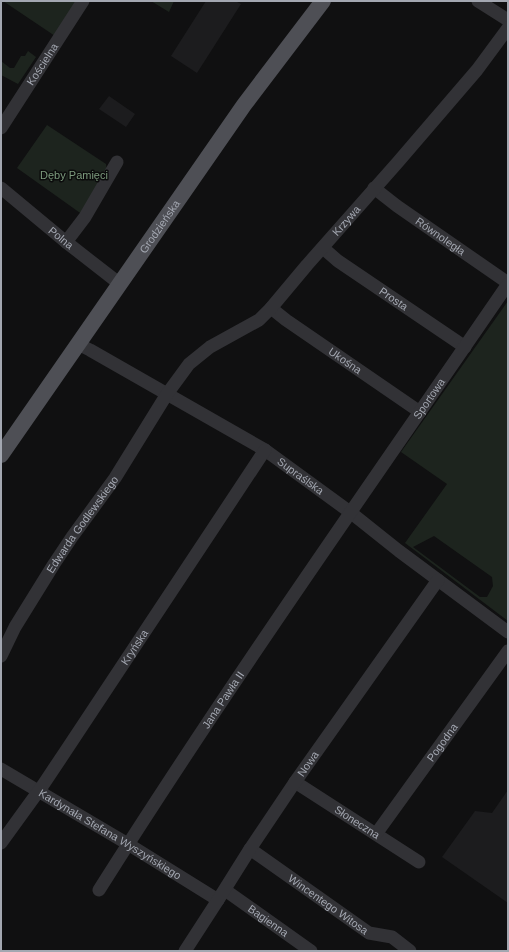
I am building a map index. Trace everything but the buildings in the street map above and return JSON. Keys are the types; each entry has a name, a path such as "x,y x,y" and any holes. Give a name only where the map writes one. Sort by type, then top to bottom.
{"main road":[{"name":"Grodzieńska","path":"1,455 244,105 323,1"}],"street":[{"name":"Kościelna","path":"1,128 83,1"},
{"path":"478,1 508,20"},
{"name":"Krzywa","path":"168,394 189,364 210,347 259,320 271,308 477,70 508,28"},
{"path":"66,242 85,217 116,162"},
{"name":"Równoległa","path":"374,188 397,206 508,284"},
{"name":"Polna","path":"1,189 120,284"},
{"name":"Prosta","path":"323,248 338,261 465,347"},
{"name":"Sportowa","path":"350,512 396,448 508,284"},
{"name":"Ukośna","path":"271,308 286,320 420,412"},
{"name":"Supraślska","path":"78,344 265,450 350,512 508,632"},
{"name":"Edwarda Godlewskiego","path":"1,656 15,627 50,570 115,478 168,394"},
{"name":"Kryńska","path":"1,843 38,792 265,450"},
{"name":"Jana Pawła II","path":"99,890 146,816 350,512"},
{"name":"Nowa","path":"185,951 295,782 438,580"},
{"name":"Pogodna","path":"376,834 508,651"},
{"name":"Kardynała Stefana Wyszyńskiego","path":"1,769 128,844 221,895"},
{"name":"Słoneczna","path":"295,782 419,862"},
{"name":"Wincentego Witosa","path":"250,849 369,933 392,937 410,951"},
{"name":"Bagienna","path":"221,895 312,951"}],"shaded area":[{"path":"206,1 235,1 241,4 197,73 171,56"},
{"path":"109,96 135,114 126,127 99,109"},
{"path":"508,790 508,903 442,857 475,811 492,813"}],"green space":[{"path":"3,1 83,1 58,38"},
{"path":"151,1 174,1 169,12"},
{"path":"28,51 36,57 18,84 1,75 1,61 10,68 14,68 21,56 25,56"},
{"name":"Dęby Pamięci","path":"47,125 106,164 107,171 83,215 17,168"},
{"path":"508,301 508,621 405,543 447,484 401,452","holes":["434,536 492,577 493,586 487,597 480,597 413,547"]}]}
